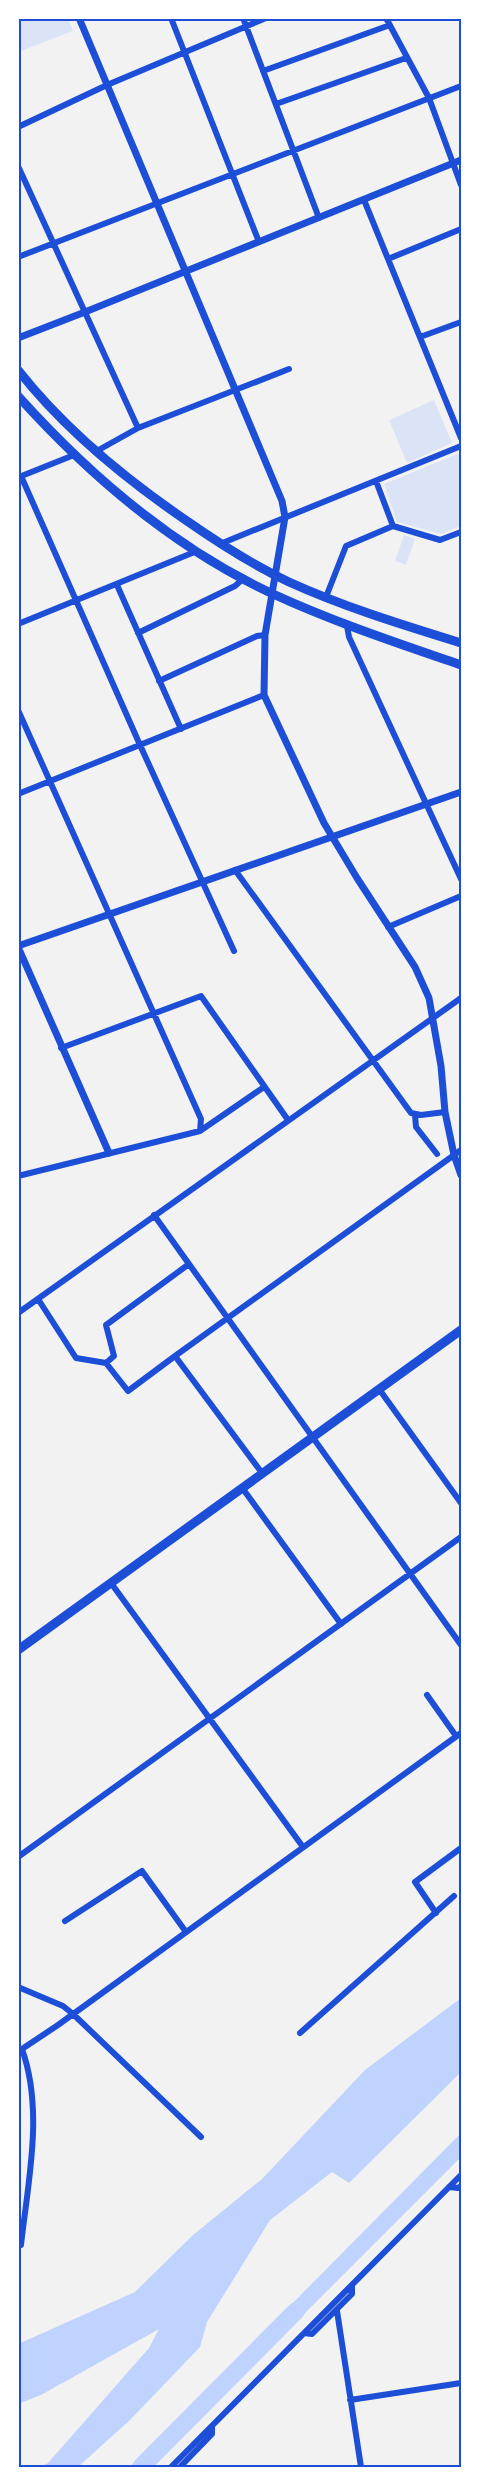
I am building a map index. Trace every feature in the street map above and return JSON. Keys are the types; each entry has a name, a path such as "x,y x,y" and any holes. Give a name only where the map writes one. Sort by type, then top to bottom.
{"main road":[{"path":"18,369 39,395 95,452 140,489 220,544 275,575 326,597 461,644"},
{"path":"18,396 74,455 130,503 198,551 271,593 347,626 461,665"},
{"path":"18,1650 461,1330"}],"street":[{"path":"79,18 282,501 285,516 265,635 264,695 331,837 415,967 429,998 445,1112 454,1155 461,1175"},
{"path":"171,18 259,242"},
{"path":"243,18 319,218"},
{"path":"18,127 107,85 266,18"},
{"path":"386,18 429,98 457,161 461,185"},
{"path":"263,71 390,25"},
{"path":"276,104 406,58"},
{"path":"18,257 461,86"},
{"path":"18,338 457,161"},
{"path":"18,166 138,428"},
{"path":"364,200 461,438"},
{"path":"388,259 461,229"},
{"path":"420,337 461,322"},
{"path":"95,452 138,428 289,369"},
{"path":"220,544 461,446"},
{"path":"74,455 20,477 234,951"},
{"path":"376,481 393,526"},
{"path":"326,597 346,546 393,526 440,540 461,532"},
{"path":"18,624 198,551"},
{"path":"138,633 235,586 244,578"},
{"path":"117,585 181,729"},
{"path":"347,626 349,637 461,879"},
{"path":"159,681 258,636 265,635"},
{"path":"18,794 264,695"},
{"path":"18,710 201,1119 200,1131"},
{"path":"109,1152 18,947 461,792"},
{"path":"235,870 411,1113 415,1115 445,1112"},
{"path":"388,927 461,896"},
{"path":"61,1048 201,996 288,1120"},
{"path":"18,1312 461,998"},
{"path":"18,1176 200,1131 264,1087"},
{"path":"415,1115 416,1127 437,1154"},
{"path":"38,1299 76,1358 106,1363 128,1390 461,1150"},
{"path":"154,1215 461,1646"},
{"path":"106,1363 114,1356 106,1325 189,1264"},
{"path":"175,1356 262,1473"},
{"path":"379,1389 461,1503"},
{"path":"243,1489 342,1624"},
{"path":"18,1857 461,1537"},
{"path":"111,1583 303,1847"},
{"path":"18,2244 21,2245 33,2146 32,2088 20,2049 73,2014 459,1735 427,1695"},
{"path":"436,1913 414,1882 461,1848"},
{"path":"65,1921 142,1871 186,1932"},
{"path":"300,2033 454,1896"},
{"path":"18,1987 63,2006 73,2014 201,2137"},
{"path":"171,2467 461,2175"},
{"path":"449,2187 459,2188 461,2186"},
{"path":"304,2333 312,2334 338,2311 352,2294 352,2285"},
{"path":"338,2311 361,2467"},
{"path":"350,2400 461,2383"},
{"path":"183,2466 212,2434 212,2425"}],"shaded area":[{"path":"18,18 68,18 73,31 18,52"},
{"path":"434,400 452,443 407,463 389,420"},
{"path":"457,454 461,457 461,526 441,534 397,522 384,484"},
{"path":"404,535 415,539 406,565 395,561"}],"water":[{"path":"461,1998 461,2072 349,2183 332,2172 270,2220 207,2322 200,2347 130,2420 78,2467 40,2467 48,2463 149,2348 159,2329 41,2395 18,2404 18,2344 135,2292 193,2235 262,2179 365,2070"},
{"path":"461,2133 461,2157 281,2337 279,2317"}],"waterway":[{"path":"141,2467 296,2311"}]}
